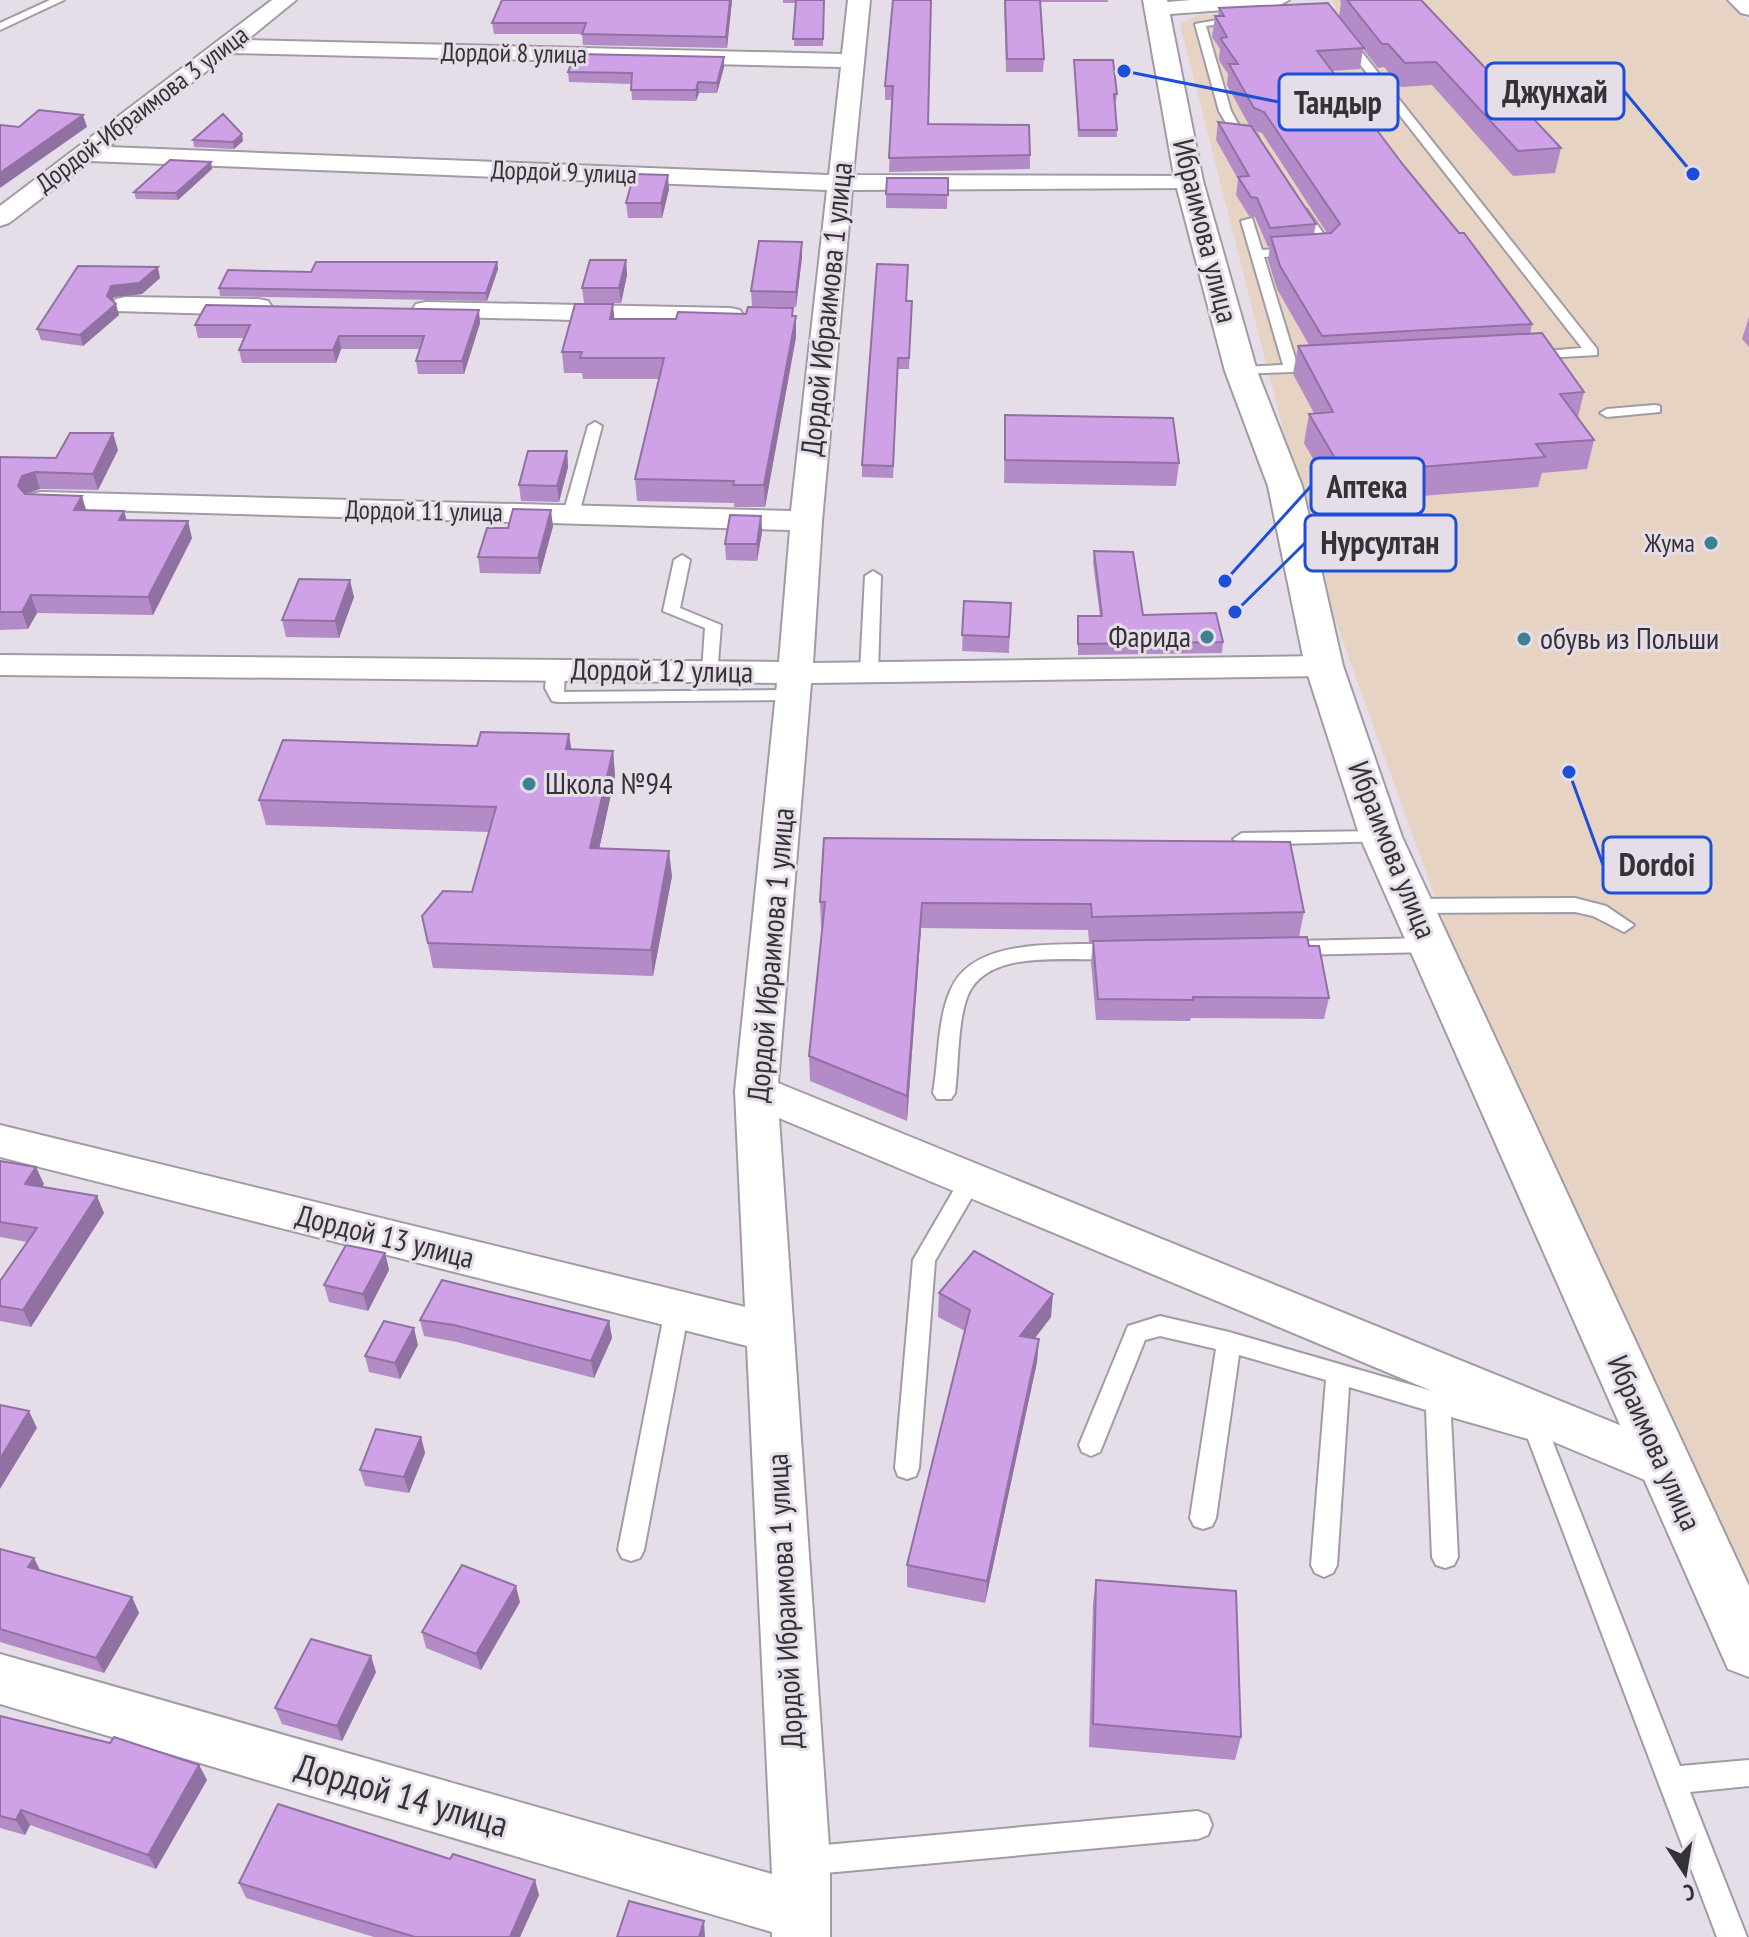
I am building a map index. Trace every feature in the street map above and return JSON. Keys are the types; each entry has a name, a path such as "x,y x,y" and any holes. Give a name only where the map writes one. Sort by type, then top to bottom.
{"main road":[{"path":"1740,0 1749,8"},
{"name":"Ибраимова улица","path":"1155,4 1189,181 1241,371 1285,486 1324,666 1381,837 1749,1650"}],"street":[{"name":"Дордой-Ибраимова 3 улица","path":"0,218 285,0"},
{"name":"Дордой Ибраимова 1 улица","path":"802,1903 756,1091 806,521 810,318 840,183 859,0"},
{"path":"1155,4 1278,0"},
{"name":"Дордой 8 улица","path":"224,46 852,61"},
{"name":"Дордой 9 улица","path":"83,153 840,183 1189,181"},
{"path":"126,305 285,308"},
{"path":"397,310 762,317"},
{"name":"Дордой 11 улица","path":"41,501 806,521"},
{"name":"Дордой 12 улица","path":"0,665 711,671 794,684 869,672 1324,666"},
{"path":"756,1091 1533,1420 1663,1465"},
{"name":"Дордой 13 улица","path":"0,1141 769,1332"},
{"name":"Дордой 14 улица","path":"0,1679 802,1903"}],"lane":[{"path":"0,27 59,0"},
{"path":"1255,18 1200,24 1225,111 1238,134 1255,138 1261,148"},
{"path":"1336,25 1592,352 1513,357"},
{"path":"1255,254 1327,249 1296,202"},
{"path":"1247,221 1291,369"},
{"path":"1241,371 1338,366"},
{"path":"1607,413 1655,409"},
{"path":"571,514 595,426"},
{"path":"682,560 671,611 713,625 711,671"},
{"path":"869,672 873,576"},
{"path":"556,670 554,688 558,697 794,684"},
{"path":"1242,839 1381,837"},
{"path":"1412,906 1575,905 1599,911 1624,925"},
{"path":"1271,948 1430,945"},
{"path":"944,1093 961,987 988,961 1033,953 1144,951"},
{"path":"907,1468 924,1260 971,1180"},
{"path":"631,1550 677,1310"},
{"path":"1091,1445 1136,1333 1160,1326 1229,1342 1438,1402 1533,1420 1732,1937"},
{"path":"1203,1518 1229,1342"},
{"path":"1324,1565 1338,1374"},
{"path":"1438,1402 1445,1557"},
{"path":"1671,1780 1749,1773"},
{"path":"802,1903 1198,1825"}],"shaded area":[{"path":"1331,0 1724,0 1749,21 1749,1585 1458,961 1322,583 1180,24 1198,15 1337,8"}],"building":[{"path":"502,0 730,0 726,37 582,34 586,23 492,23"},
{"path":"796,0 824,0 823,39 793,39"},
{"path":"893,0 931,0 928,124 1029,125 1030,155 889,158 893,86 885,86"},
{"path":"1005,0 1040,0 1044,59 1007,59"},
{"path":"1347,0 1421,0 1561,148 1518,151 1436,62 1405,63 1388,44 1382,44"},
{"path":"1328,3 1364,48 1317,51 1404,166 1459,233 1464,233 1532,324 1322,336 1280,266 1271,237 1331,233 1340,224 1264,112 1254,108 1229,64 1238,64 1222,41 1221,38 1227,37 1215,16 1224,16 1219,8"},
{"path":"575,54 724,57 717,83 698,82 696,90 631,90 632,73 568,72"},
{"path":"1074,60 1113,60 1117,130 1079,130"},
{"path":"39,110 83,115 0,173 0,125 19,127"},
{"path":"223,114 242,134 233,142 193,140"},
{"path":"1218,122 1251,126 1316,224 1270,228 1257,198 1251,197 1238,177 1249,176"},
{"path":"170,160 211,162 176,193 134,192"},
{"path":"634,174 668,175 661,203 626,203"},
{"path":"887,178 948,178 948,195 886,194"},
{"path":"759,241 802,242 796,292 751,291"},
{"path":"590,260 626,260 619,288 582,288"},
{"path":"316,262 497,262 486,293 219,288 228,270 311,272"},
{"path":"877,264 908,265 906,301 912,301 909,358 898,358 893,466 862,465"},
{"path":"78,266 158,267 139,283 111,286 107,296 116,304 80,335 37,329"},
{"path":"575,304 613,304 610,319 676,319 678,312 746,314 748,307 793,308 792,316 796,316 764,485 733,485 734,481 635,479 664,358 580,358 582,352 562,352"},
{"path":"206,305 479,310 462,361 416,361 424,336 339,336 333,350 239,350 250,325 195,325"},
{"path":"1542,333 1584,392 1560,394 1594,440 1536,444 1545,457 1382,470 1395,491 1356,494 1309,414 1333,412 1298,346"},
{"path":"1005,415 1173,418 1179,463 1005,460"},
{"path":"70,433 113,433 93,474 35,472 22,476 18,486 25,494 82,496 74,510 124,511 119,520 188,521 148,597 31,595 22,612 0,612 0,457 56,458"},
{"path":"528,451 567,451 557,486 519,485"},
{"path":"513,509 551,510 538,558 478,557 487,528 508,528"},
{"path":"730,515 761,516 757,544 725,544"},
{"path":"1094,551 1133,552 1143,615 1216,613 1223,642 1078,644 1078,616 1102,616"},
{"path":"299,579 350,580 335,621 282,620"},
{"path":"964,601 1011,603 1009,637 962,635"},
{"path":"481,732 569,734 566,749 613,751 590,848 669,851 651,950 428,943 422,916 443,891 472,892 496,807 259,800 283,740 477,746"},
{"path":"824,838 1290,842 1304,912 1092,917 1091,904 922,903 907,1096 809,1056 825,902 820,902"},
{"path":"1307,937 1309,946 1319,946 1329,998 1098,999 1093,941"},
{"path":"0,1161 36,1167 25,1184 97,1196 23,1310 0,1306 0,1281 37,1228 0,1222"},
{"path":"346,1245 385,1253 363,1294 324,1285"},
{"path":"974,1251 1053,1294 1020,1336 1039,1339 987,1581 907,1565 970,1310 939,1293"},
{"path":"442,1280 609,1321 591,1361 454,1325 420,1320"},
{"path":"384,1321 414,1328 395,1363 365,1356"},
{"path":"0,1405 29,1411 0,1459"},
{"path":"376,1429 421,1437 404,1477 360,1470"},
{"path":"0,1549 34,1558 28,1567 132,1597 96,1658 0,1629"},
{"path":"462,1565 516,1586 476,1654 422,1632"},
{"path":"1096,1580 1236,1591 1241,1737 1093,1724"},
{"path":"311,1639 371,1656 337,1726 275,1708"},
{"path":"0,1716 110,1743 114,1737 199,1765 148,1855 21,1810 16,1820 0,1816"},
{"path":"278,1804 450,1859 453,1854 535,1880 510,1937 415,1937 239,1883"},
{"path":"629,1901 704,1921 699,1937 617,1937"}],"place":[{"name":"Тандыр","path":"1124,71"},
{"name":"Джунхай","path":"1693,174"},
{"name":"Жума","path":"1711,543"},
{"name":"Аптека","path":"1225,581"},
{"name":"Нурсултан","path":"1235,612"},
{"name":"Фарида","path":"1207,637"},
{"name":"обувь из Польши","path":"1524,639"},
{"name":"Dordoi","path":"1569,772"},
{"name":"Школа №94","path":"529,784"}]}
